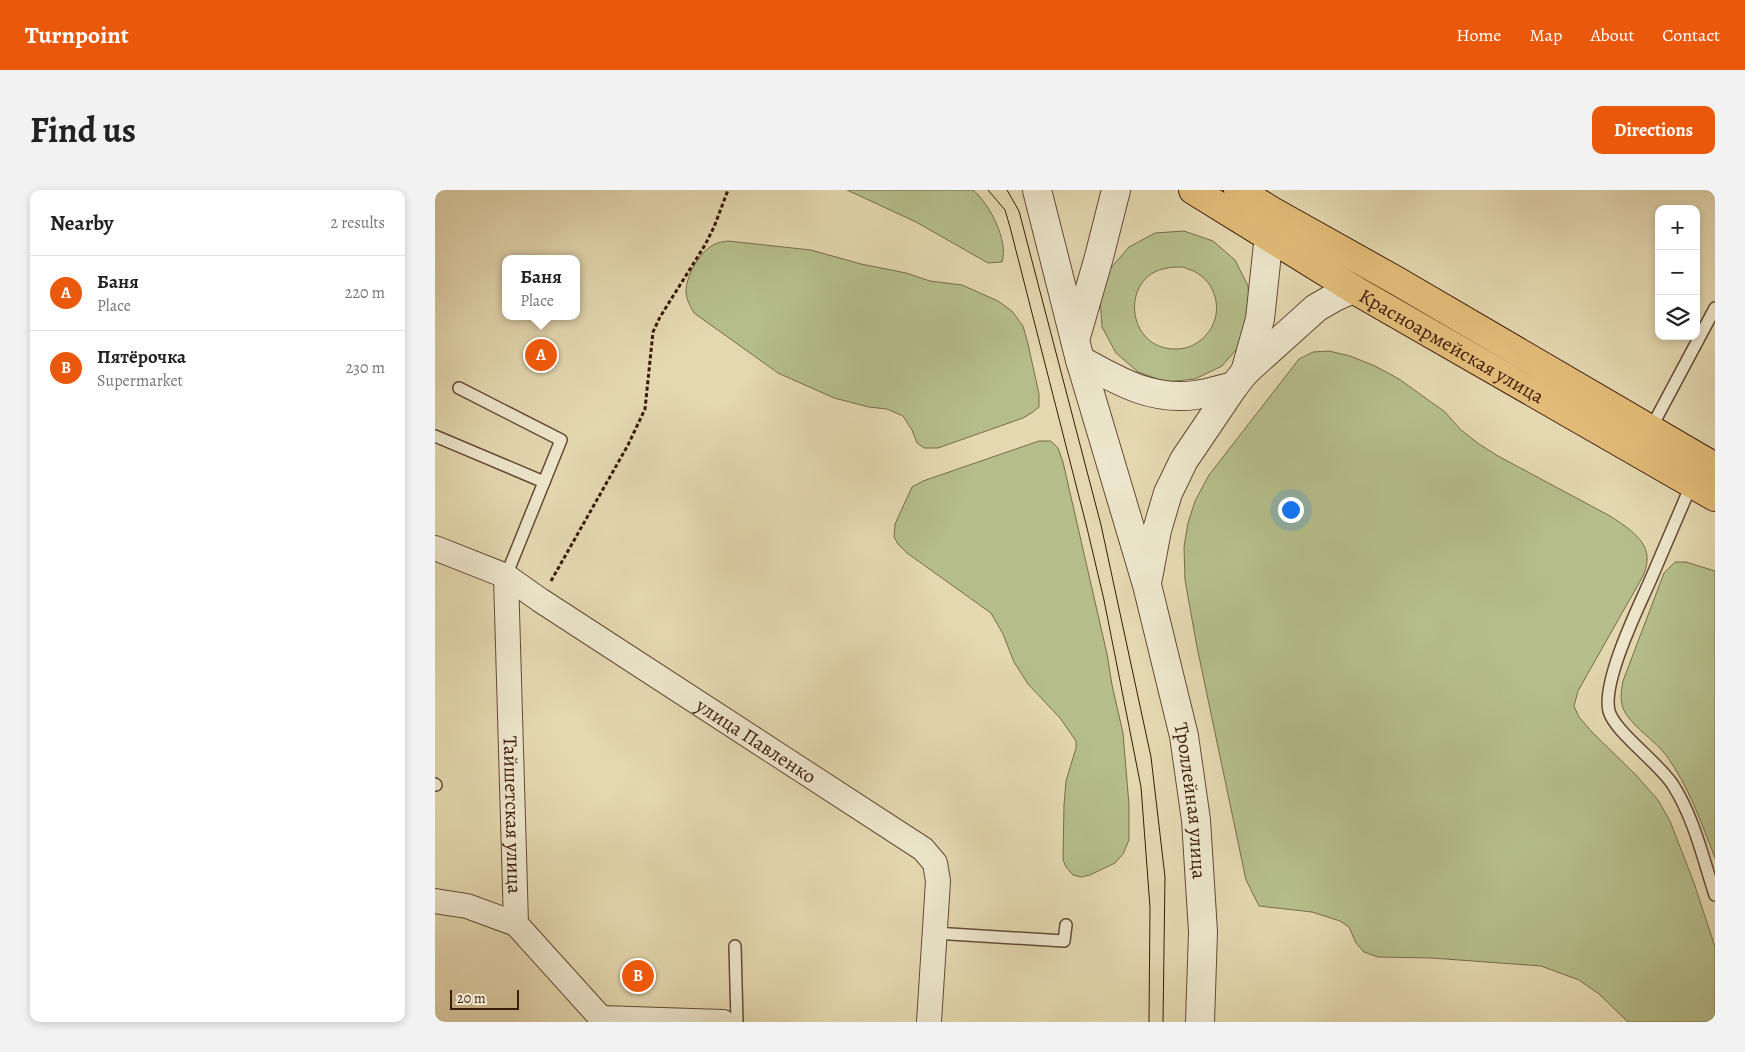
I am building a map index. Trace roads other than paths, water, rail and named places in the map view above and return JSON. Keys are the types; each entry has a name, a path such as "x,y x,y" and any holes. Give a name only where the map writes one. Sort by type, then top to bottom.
{"main road":[{"name":"Красноармейская улица","path":"1193,190 1405,286 1654,443 1692,483 1715,497"},
{"path":"1238,190 1270,224"},
{"name":"Красноармейская улица","path":"1270,224 1353,289 1654,443 1715,467"}],"street":[{"name":"Троллейная улица","path":"1037,190 1078,351 1147,585 1184,736 1196,820 1203,932 1200,1022"},
{"path":"1116,190 1078,351 1137,390 1168,396 1197,395 1239,379 1260,319 1270,224"},
{"path":"1147,585 1157,530 1168,493 1184,460 1239,379 1316,308 1335,296 1353,289"},
{"name":"улица Павленко","path":"435,548 506,576 923,849 935,863 939,881 929,1022"},
{"name":"Тайшетская улица","path":"506,576 516,924 601,1020"},
{"path":"435,901 467,906 516,924"},
{"path":"601,1020 723,1022"}],"lane":[{"path":"1654,443 1715,308"},
{"path":"459,388 561,440 506,576"},
{"path":"435,436 544,482"},
{"path":"1692,483 1623,644 1609,687 1608,699 1609,711 1613,722 1658,766 1672,783 1685,804 1715,895"},
{"path":"934,933 1064,941 1065,925"},
{"path":"735,946 737,1022"}],"tram line":[{"path":"988,190 1005,210 1010,227 1104,600 1141,787 1150,907 1149,1022"},
{"path":"1007,190 1019,211 1101,525 1151,757 1165,877 1163,1022"}],"place":[{"name":"Баня","path":"541,355"},
{"name":"Пятёрочка","path":"638,976"}]}
